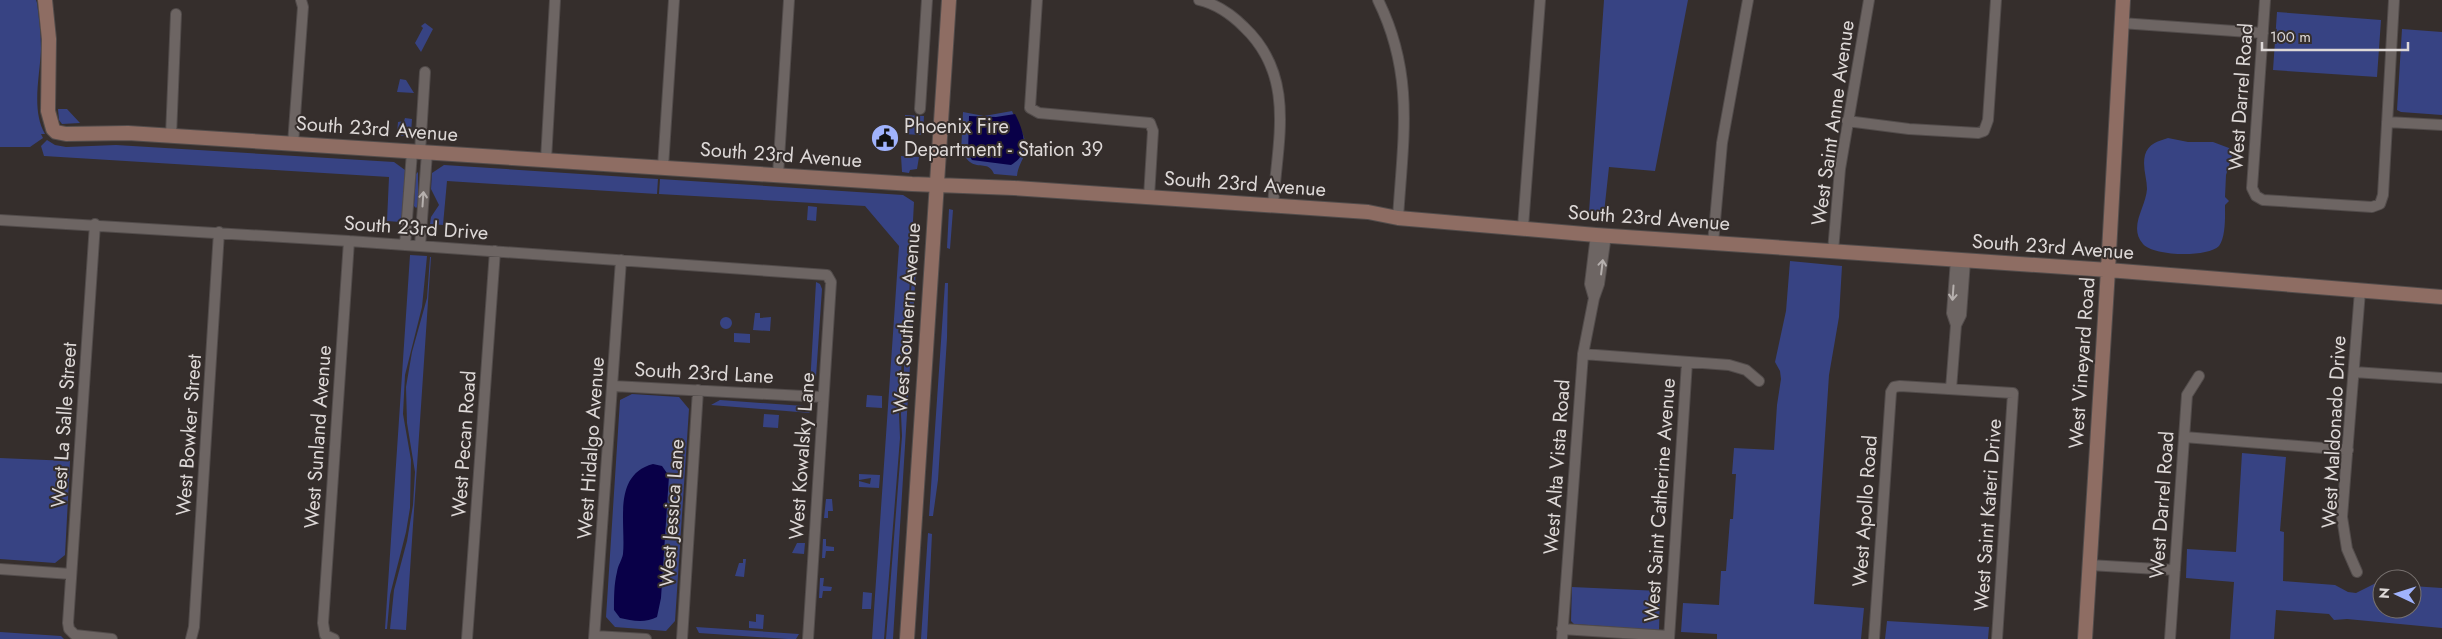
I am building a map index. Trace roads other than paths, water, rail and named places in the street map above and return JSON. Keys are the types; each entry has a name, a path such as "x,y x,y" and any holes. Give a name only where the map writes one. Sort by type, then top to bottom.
{"street":[{"name":"South 23rd Avenue","path":"45,0 50,39 47,90 49,124 54,131 63,134 113,132 1368,212 1398,218 1601,235 2108,270 2442,297"},
{"path":"294,144 303,7 301,0"},
{"path":"546,160 555,0"},
{"path":"663,167 674,0"},
{"path":"778,175 789,0"},
{"path":"920,109 927,0"},
{"name":"West Southern Avenue","path":"907,639 949,0 942,0"},
{"path":"1037,0 1029,101 1032,111 1146,121 1152,125 1149,197"},
{"path":"1199,0 1224,11 1255,37 1265,52 1279,86 1281,109 1273,206"},
{"path":"1378,0 1399,53 1403,75 1405,110 1398,218"},
{"path":"1523,227 1540,0"},
{"path":"1713,243 1722,143 1748,0"},
{"name":"West Saint Anne Avenue","path":"1832,251 1840,168 1869,0"},
{"path":"1847,121 1909,129 1978,133 1984,131 1988,120 1996,0"},
{"name":"West Vineyard Road","path":"2085,639 2108,270 2122,0"},
{"name":"West Darrel Road","path":"2265,0 2252,188 2256,196 2263,200 2372,207 2380,204 2383,195 2387,122"},
{"path":"2394,0 2387,122 2442,125"},
{"path":"171,136 176,14"},
{"path":"2121,23 2263,32"},
{"path":"420,246 420,152 425,72"},
{"path":"405,245 420,152"},
{"name":"South 23rd Drive","path":"0,220 219,232 804,272 829,276"},
{"name":"West La Salle Street","path":"95,224 71,574 69,629 75,635 112,639"},
{"name":"West Bowker Street","path":"191,639 194,627 219,232"},
{"name":"West Alta Vista Road","path":"1562,634 1583,354 1594,298 1590,284 1601,235"},
{"name":"West Sunland Avenue","path":"330,637 323,623 349,241"},
{"name":"West Pecan Road","path":"467,639 495,251"},
{"name":"West Hidalgo Avenue","path":"595,637 621,260"},
{"path":"1951,389 1956,324 1952,314 1960,260"},
{"name":"West Kowalsky Lane","path":"808,639 822,397 831,282 829,276"},
{"name":"West Maldonado Drive","path":"2357,572 2347,549 2342,517 2360,291"},
{"path":"1583,354 1736,367 1751,374 1760,381"},
{"name":"West Saint Catherine Avenue","path":"1669,638 1687,362"},
{"path":"2354,372 2442,378"},
{"name":"West Darrel Road","path":"2170,639 2187,395 2198,376"},
{"name":"South 23rd Lane","path":"613,386 822,397"},
{"name":"West Apollo Road","path":"1874,639 1891,392 1894,387 1951,389"},
{"name":"West Saint Kateri Drive","path":"1951,389 2013,393 1997,639"},
{"name":"West Jessica Lane","path":"682,639 698,390"},
{"path":"2184,437 2348,450"},
{"path":"2090,565 2175,570"},
{"path":"0,569 71,574"},
{"path":"1562,634 1669,638"},
{"path":"595,637 646,639"}],"place":[{"name":"Phoenix Fire Department - Station 39","path":"885,138"}]}
